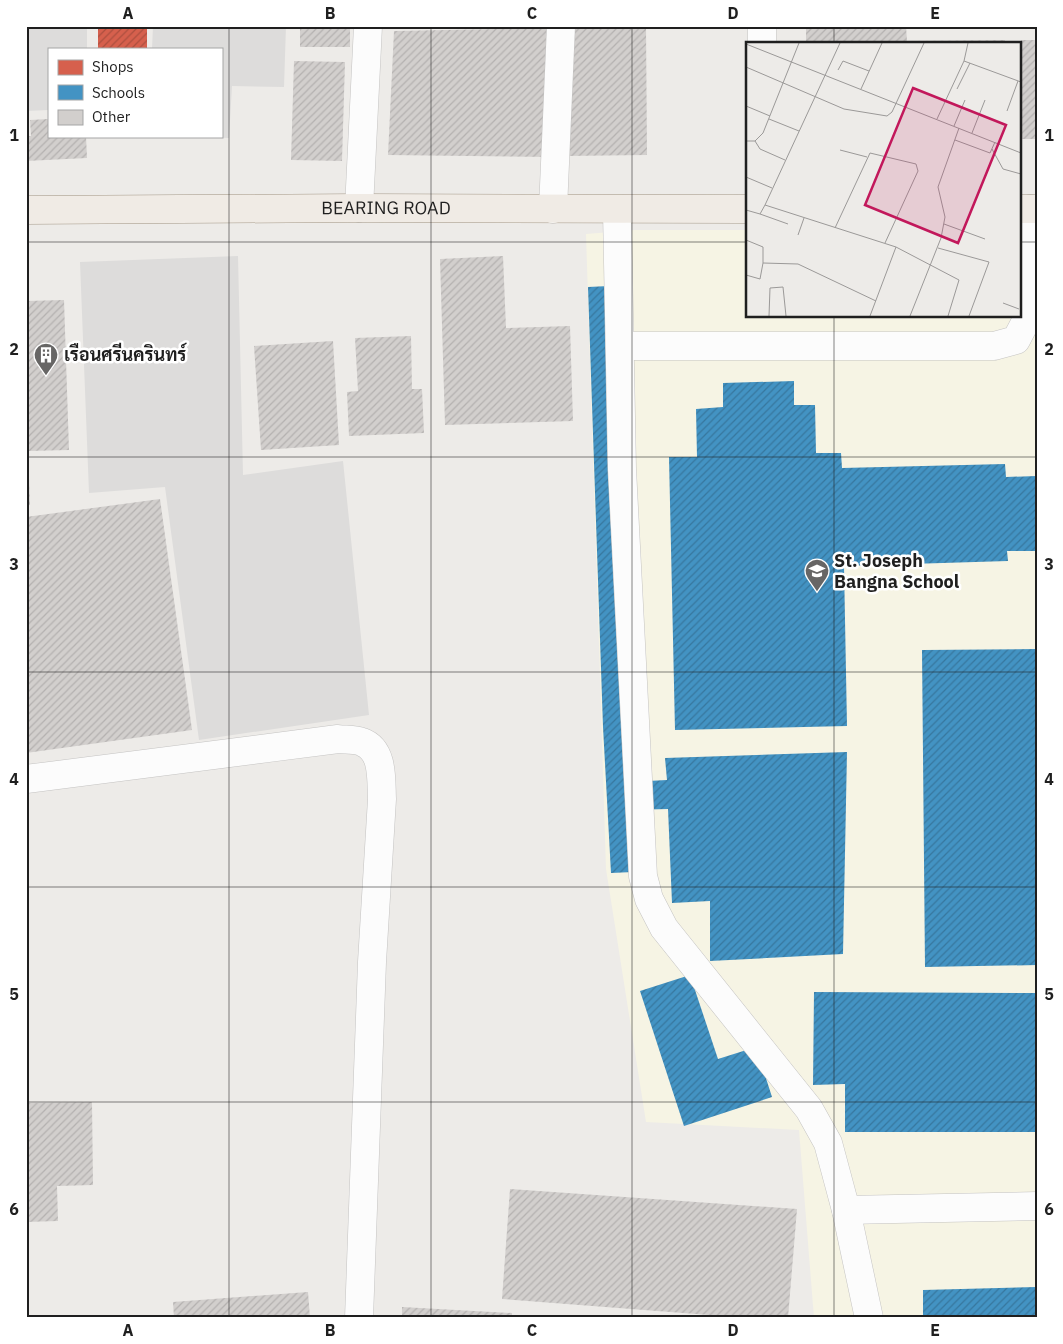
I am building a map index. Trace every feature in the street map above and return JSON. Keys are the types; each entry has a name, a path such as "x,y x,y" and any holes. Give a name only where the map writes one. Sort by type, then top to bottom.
{"main road":[{"name":"BEARING ROAD","path":"26,210 359,208 746,209"}],"street":[{"path":"359,208 368,26"},
{"path":"553,209 561,26"},
{"path":"762,26 762,42"},
{"path":"620,346 994,346 1016,340 1026,321 1032,294 1029,209"},
{"path":"617,210 622,469 643,876 649,898 664,928 809,1109 828,1143 846,1210 869,1318"},
{"path":"26,779 338,739 362,742 374,751 379,760 382,799 372,962 359,1318"},
{"path":"846,1210 1037,1206"}],"shaded area":[{"path":"26,26 87,26 87,48 48,48 48,110 26,111"},
{"path":"153,26 286,26 284,87 232,86 229,138 222,138 222,48 152,48"},
{"name":"St. Joseph Bangna School","path":"635,230 746,230 746,318 1020,318 1037,231 1037,1318 814,1318 799,1130 646,1122 606,869 586,234"},
{"path":"238,256 243,475 343,461 369,715 199,740 165,487 89,493 80,262"}],"building: Shops":[{"path":"98,26 147,26 147,48 98,48"}],"building: Schools":[{"path":"609,286 628,782 667,780 665,758 847,752 843,954 710,961 710,901 672,903 668,809 630,810 633,872 611,873 603,727 588,287"},
{"path":"794,381 794,405 815,405 816,453 841,453 842,468 1005,464 1006,477 1037,476 1037,551 1007,551 1008,561 844,566 847,726 675,730 669,457 697,457 696,409 723,407 723,383"},
{"path":"1037,649 1037,965 925,967 922,650"},
{"path":"690,975 718,1059 756,1047 772,1097 684,1126 640,991"},
{"path":"814,992 1037,993 1037,1132 845,1132 845,1084 813,1085"},
{"path":"1037,1287 1037,1318 923,1318 923,1290"}],"building: Other":[{"path":"300,26 350,26 350,47 300,47"},
{"path":"806,26 906,26 907,41 1005,40 1005,42 806,42"},
{"path":"646,27 647,155 566,156 565,28"},
{"path":"556,28 551,157 388,155 394,31"},
{"path":"1021,40 1037,40 1037,139 1022,139"},
{"path":"294,61 345,62 342,161 291,160"},
{"path":"48,119 48,138 86,138 87,158 26,161 26,136 31,136 30,120"},
{"path":"503,256 506,328 570,326 573,421 445,425 440,259"},
{"name":"เรือนศรีนครินทร์","path":"64,300 69,450 28,451 30,505 26,506 26,301"},
{"path":"411,336 412,389 422,389 424,433 349,436 347,392 358,391 355,338"},
{"path":"333,341 339,445 261,450 254,346"},
{"path":"160,499 192,730 26,753 26,517"},
{"path":"92,1102 93,1185 57,1186 58,1221 26,1222 26,1103"},
{"path":"510,1189 797,1209 788,1318 748,1318 502,1299"},
{"path":"308,1292 310,1318 174,1318 173,1302"},
{"path":"402,1307 512,1313 512,1318 402,1318"}],"place":[{"name":"เรือนศรีนครินทร์","path":"46,376"},
{"name":"St. Joseph Bangna School","path":"817,592"}]}
